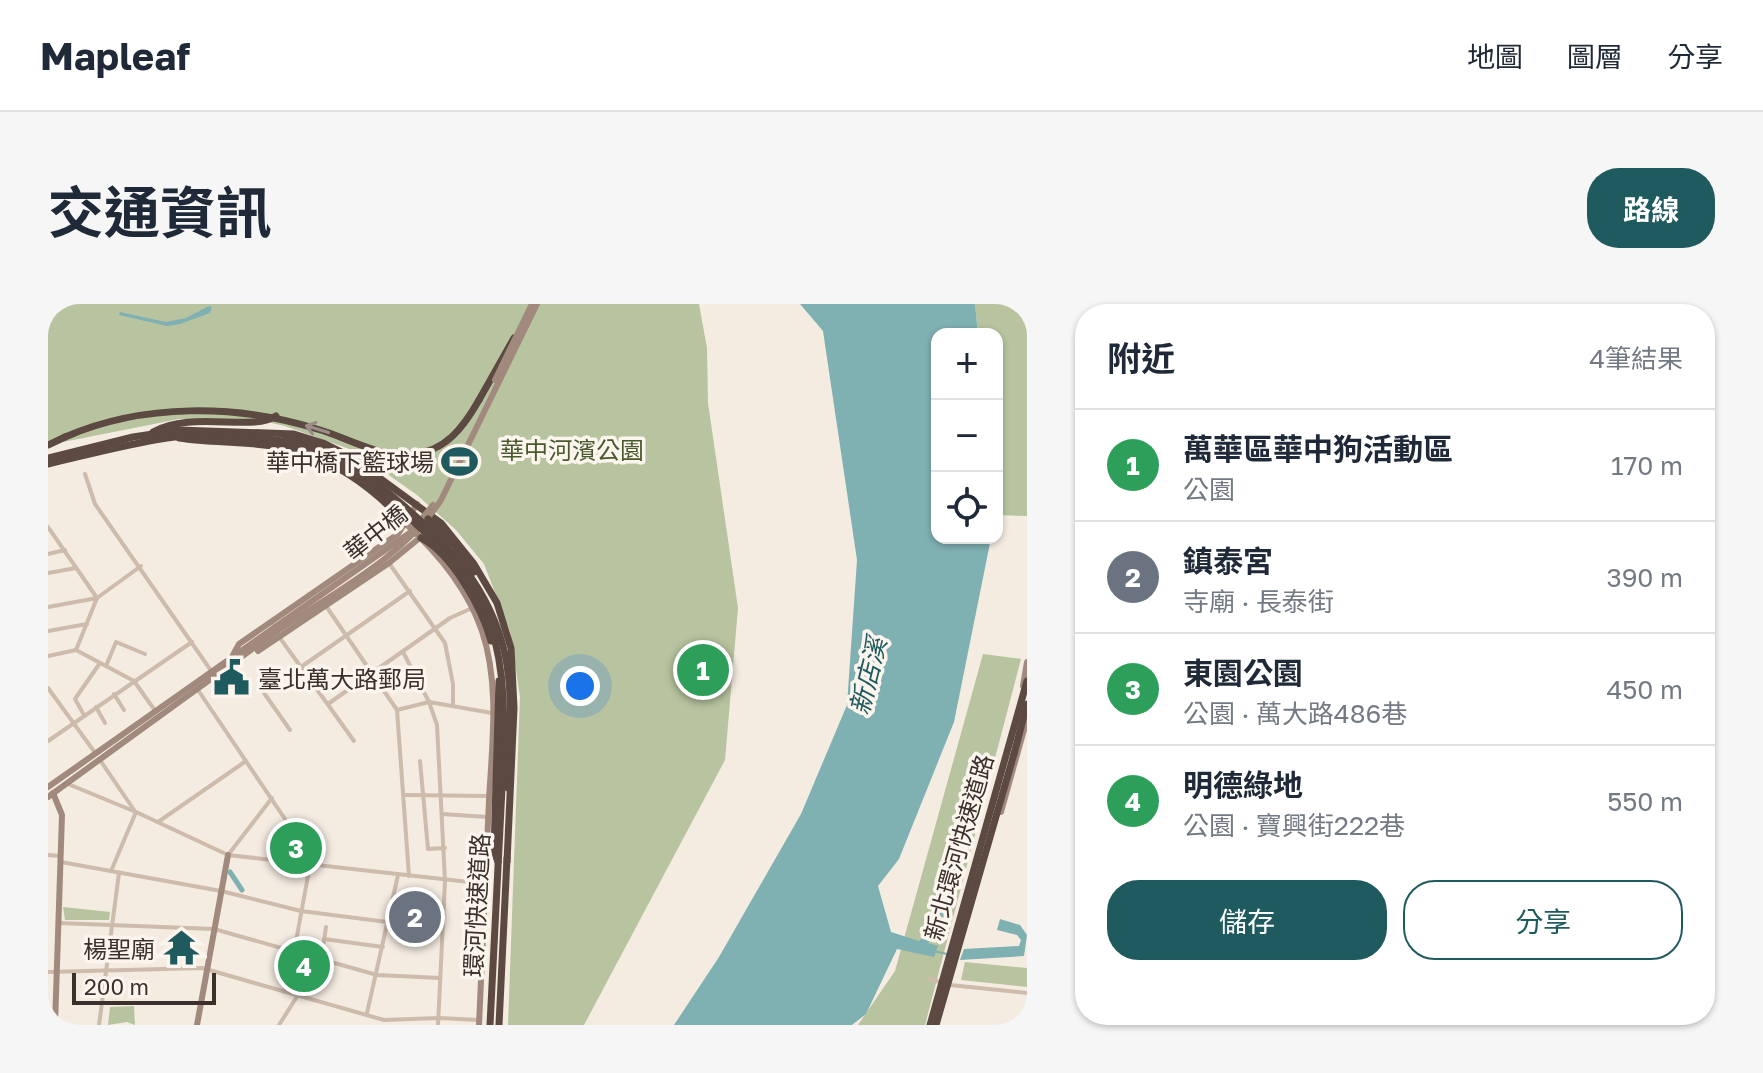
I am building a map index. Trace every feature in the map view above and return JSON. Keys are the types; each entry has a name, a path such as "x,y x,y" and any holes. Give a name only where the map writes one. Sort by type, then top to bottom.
{"highway":[{"path":"371,453 407,455 438,448 460,430 502,354 520,330"},
{"path":"48,445 108,421 177,411 228,413 293,422 379,450 407,455"},
{"path":"147,435 160,428 188,422 261,422 276,416"},
{"path":"48,458 147,435 201,429 294,434 323,443 351,457 441,523 474,564 497,603 511,648 514,732 503,862"},
{"path":"282,434 323,449 357,468 429,527 458,558 479,588 491,612 506,657"},
{"path":"48,464 169,437 210,435 283,441 321,454 356,474 442,548 479,599 500,658 505,788"},
{"path":"169,437 282,447 331,465 371,490 405,523"},
{"path":"428,519 454,545 477,576 501,625 505,640 509,708 505,788"},
{"path":"421,538 443,557 469,591 489,635 495,657 499,682 494,851 503,862"},
{"name":"新北環河快速道路","path":"934,1025 1027,681"},
{"name":"新北環河快速道路","path":"934,1025 1027,704"},
{"name":"環河快速道路","path":"499,1025 505,788"},
{"name":"環河快速道路","path":"490,1025 503,862"}],"main road":[{"name":"華中橋","path":"278,632 399,541 424,517 443,488 535,304"},
{"name":"華中橋","path":"278,632 394,552 414,536 428,519 441,500 535,304"},
{"path":"49,790 198,690 233,660 239,644 398,534 417,504"},
{"path":"405,523 455,580 473,608 491,669 493,713 479,1023"},
{"path":"49,790 66,783 212,672 326,606 412,548 441,523"},
{"path":"398,534 407,533 413,539 412,548"},
{"path":"958,944 1012,747 1027,662"},
{"path":"934,1025 1027,719"},
{"path":"49,790 62,815 55,1025"},
{"path":"197,1025 228,855"}],"street":[{"path":"85,474 95,504 212,672"},
{"path":"48,527 97,598"},
{"path":"48,554 65,550"},
{"path":"389,563 437,628 448,656 453,704"},
{"path":"48,607 97,598 141,566"},
{"path":"48,573 76,568"},
{"path":"301,667 411,590"},
{"path":"76,650 97,598"},
{"path":"326,606 397,710 409,876"},
{"path":"328,704 437,628 473,608"},
{"path":"48,631 87,624"},
{"path":"278,632 354,741"},
{"path":"106,666 116,642 145,654"},
{"path":"48,741 192,642"},
{"path":"48,656 76,650 134,681 156,712"},
{"path":"403,652 429,702 437,725 445,848 438,1025"},
{"path":"84,715 75,699 100,663"},
{"path":"48,688 136,812"},
{"path":"198,690 316,865"},
{"path":"264,693 290,730"},
{"path":"114,694 124,710"},
{"path":"397,710 429,702 493,713"},
{"path":"96,707 105,723"},
{"path":"158,822 246,761"},
{"path":"420,761 428,849 445,848"},
{"path":"66,783 228,855 487,884"},
{"path":"405,795 441,793 490,796"},
{"path":"228,855 272,798"},
{"path":"111,871 136,812"},
{"path":"442,814 489,817"},
{"path":"276,861 297,837"},
{"path":"48,855 301,911 442,929"},
{"path":"284,992 310,865"},
{"path":"99,1025 119,873"},
{"path":"367,1014 398,875"},
{"path":"59,923 214,929 377,975 440,978"},
{"path":"323,947 326,927"},
{"path":"324,939 383,947"},
{"path":"48,972 207,969 388,1022 439,1018 479,1023"},
{"path":"930,979 947,984 1027,993"},
{"path":"279,1025 298,995"}],"green space":[{"name":"華中河濱公園","path":"48,304 699,304 707,348 708,403 738,608 725,760 584,1025 508,1025 520,697 510,631 484,564 456,530 417,495 355,451 285,426 258,420 179,419 48,445"},
{"path":"975,304 1027,304 1027,516 1003,515 1003,328 977,328"},
{"path":"983,654 1021,659 925,1025 858,1025 895,971"},
{"path":"295,841 299,841 310,858 308,862 285,859 284,855"},
{"path":"63,907 110,912 109,920 65,920"},
{"path":"965,962 1027,968 1027,987 961,980"},
{"path":"134,1006 135,1025 127,1022 108,1025 110,1007"}],"water":[{"name":"新店溪","path":"800,304 975,304 977,328 931,328 931,544 990,544 954,722 899,859 878,886 891,932 919,941 927,933 935,898 954,903 948,923 946,916 940,917 934,937 928,943 938,946 934,957 897,949 866,1014 852,1025 674,1025 719,957 801,814 847,705 857,560 823,331"},
{"path":"212,307 210,313 167,326 119,315 120,312 166,322 186,318"},
{"path":"1000,919 1020,925 1027,935 1024,956 960,960 964,949 1019,946 1021,940 1017,935 997,930"}],"waterway":[{"path":"230,872 242,890"},
{"path":"933,951 947,954"}],"place":[{"name":"華中橋下籃球場","path":"460,461"},
{"name":"萬華區華中狗活動區","path":"703,670"},
{"name":"臺北萬大路郵局","path":"232,678"},
{"name":"東園公園","path":"296,848"},
{"name":"鎮泰宮","path":"415,917"},
{"name":"楊聖廟","path":"181,948"},
{"name":"明德綠地","path":"304,966"}]}
